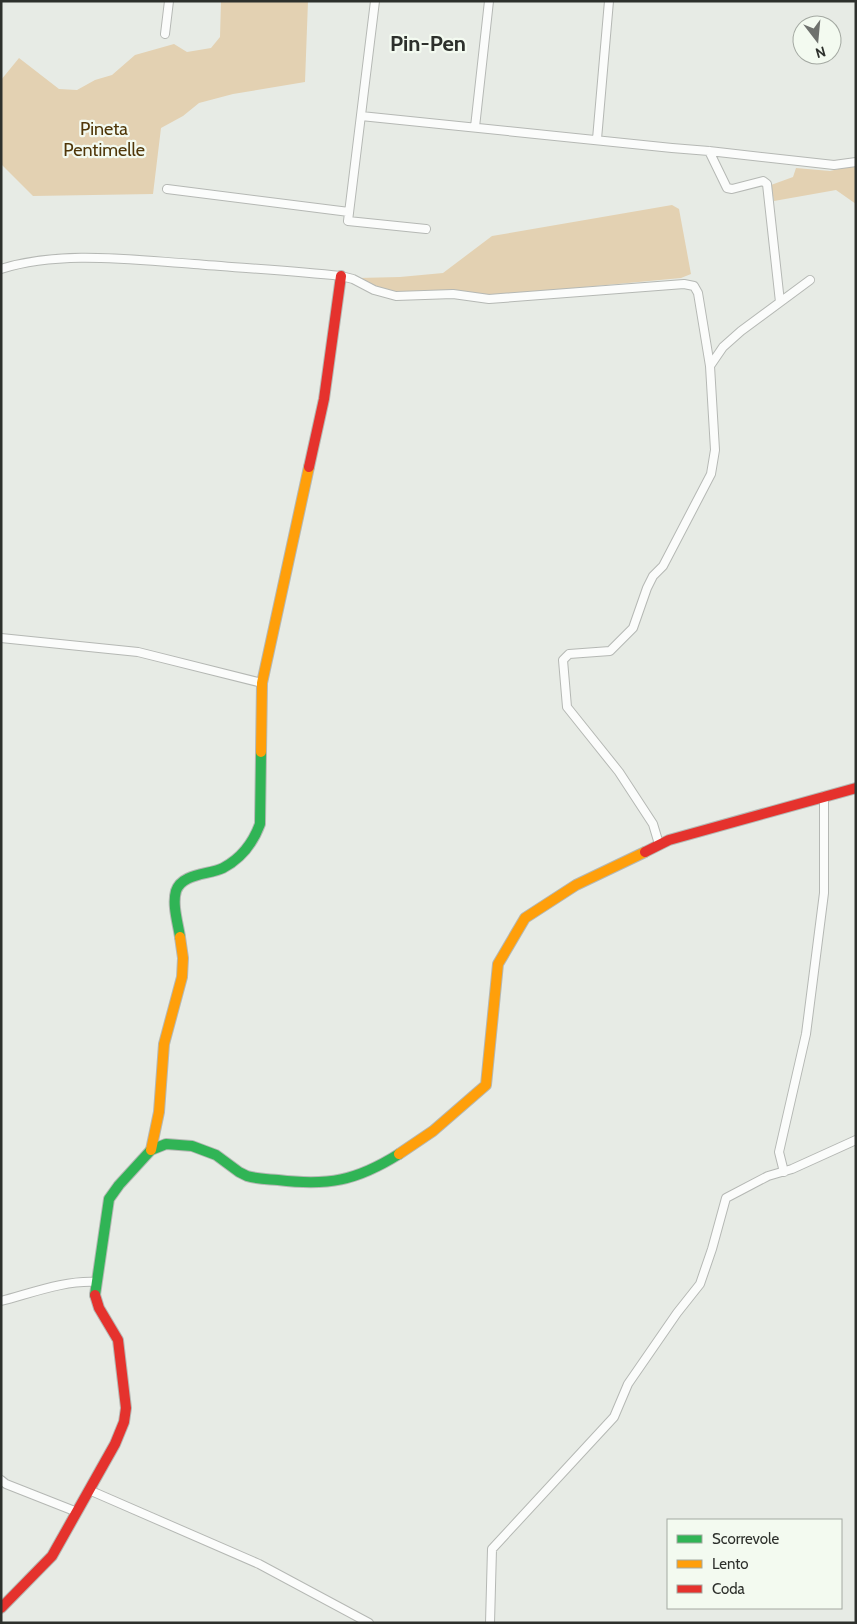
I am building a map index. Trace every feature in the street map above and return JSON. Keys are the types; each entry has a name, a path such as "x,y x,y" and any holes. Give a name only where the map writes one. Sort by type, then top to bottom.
{"street":[{"path":"166,34 169,1"},
{"path":"374,1 348,221 426,229"},
{"path":"475,127 489,1"},
{"path":"597,139 609,1"},
{"path":"361,116 672,148 709,150 834,165 856,162"},
{"path":"709,150 727,188 732,189 763,181 768,184 780,302"},
{"path":"167,189 349,212"},
{"path":"1,269 41,260 121,259 341,276 353,279 374,290 396,296 452,294 489,300 684,284 694,286 698,293 710,366 715,450 711,474 663,566 653,576 633,628 610,651 569,654 563,660 566,707 619,772 652,824 660,844"},
{"path":"151,1150 158,1113 164,1045 184,966 182,939 175,901 176,891 181,883 217,871 228,865 249,846 256,836 260,824 262,683 324,399 341,276"},
{"path":"710,366 723,347 741,331 810,280"},
{"path":"1,638 138,652 262,683"},
{"path":"1,1608 52,1556 115,1444 124,1422 126,1408 118,1340 97,1303 95,1295 109,1199 114,1190 151,1150 163,1145 194,1146 215,1155 246,1176 291,1182 325,1183 345,1179 368,1171 417,1144 486,1085 498,964 526,918 576,885 669,840 856,788"},
{"path":"784,1172 779,1152 806,1034 824,893 824,796"},
{"path":"490,1623 492,1549 614,1417 628,1384 677,1313 700,1284 726,1198 768,1176 784,1172 856,1140"},
{"path":"1,1301 54,1287 88,1281 97,1282"},
{"path":"1,1480 6,1484 77,1512"},
{"path":"89,1490 259,1564 369,1623"}],"green space":[{"name":"Pineta Pentimelle","path":"221,1 308,1 305,82 233,94 199,103 183,116 161,128 153,194 33,196 1,164 1,80 19,58 59,89 77,90 95,80 112,75 135,55 174,44 187,52 211,48 220,37"},
{"path":"856,165 856,204 836,190 774,201 771,185 793,177 796,168 830,171"},
{"path":"672,205 679,209 691,274 681,278 490,296 387,293 358,278 443,273 492,236"}],"traffic: fast":[{"path":"180,937 175,902 176,891 179,885 196,875 223,868 236,860 250,844 257,831 260,824 261,752"},
{"path":"95,1295 109,1199 119,1185 151,1150 166,1144 192,1146 216,1155 247,1176 296,1182 327,1182 355,1176 399,1154"}],"traffic: slow":[{"path":"261,752 262,683 309,467"},
{"path":"399,1154 433,1131 486,1085 498,964 525,918 576,885 645,852"},
{"path":"151,1150 159,1112 164,1044 182,977 183,958 180,937"}],"traffic: jam":[{"path":"309,467 324,399 341,276"},
{"path":"645,852 669,840 856,788"},
{"path":"1,1608 52,1556 115,1444 124,1422 126,1408 118,1340 99,1308 95,1295"}],"district":[{"name":"Pin-Pen","path":"428,43"}]}
